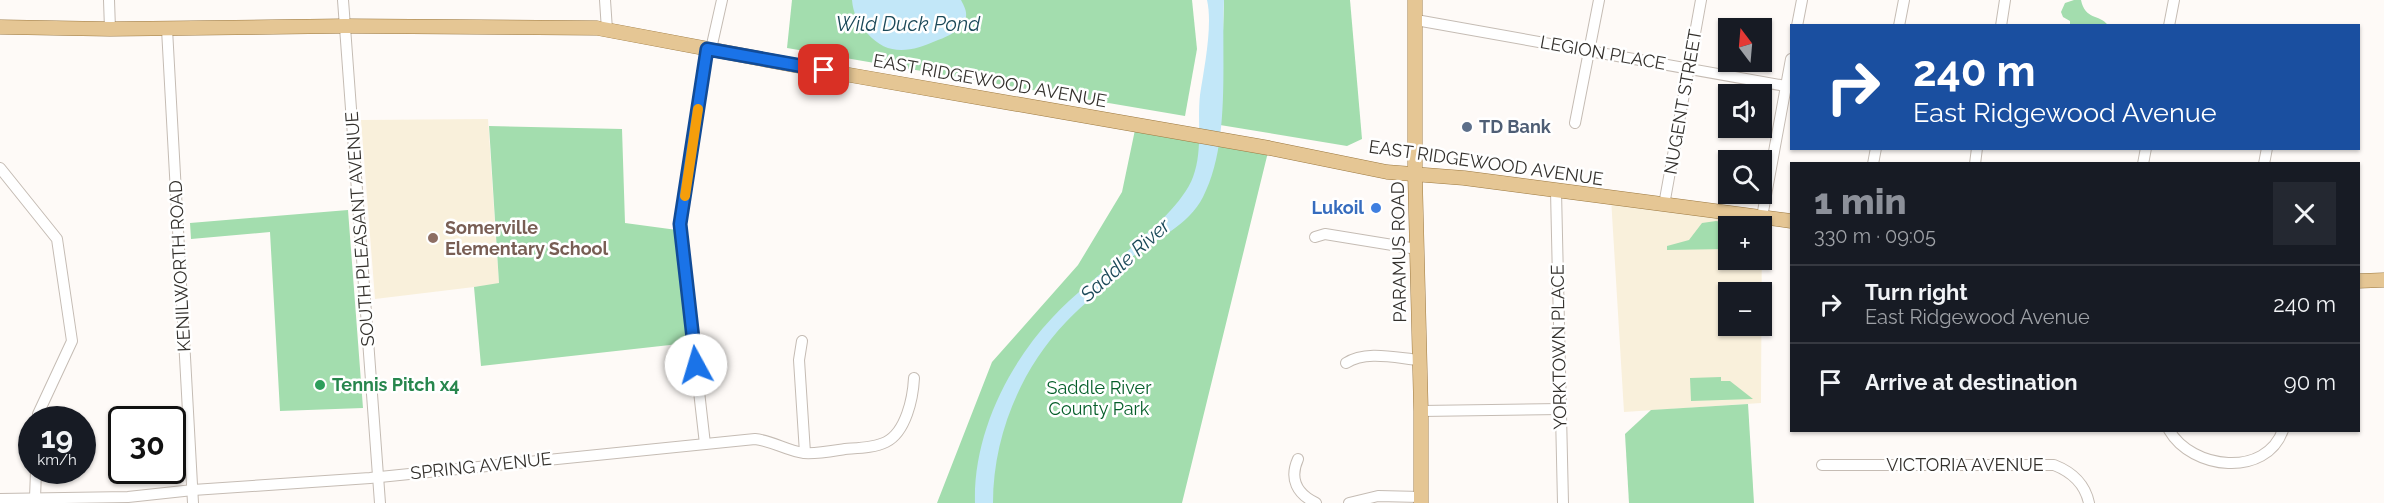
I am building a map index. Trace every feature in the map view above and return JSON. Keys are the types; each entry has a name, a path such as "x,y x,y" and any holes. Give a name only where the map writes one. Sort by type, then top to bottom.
{"main road":[{"name":"PARAMUS ROAD","path":"1415,0 1415,174 1421,500"},
{"name":"EAST RIDGEWOOD AVENUE","path":"0,27 110,29 345,26 585,27 1181,132 1361,165 1387,172 1754,216"},
{"name":"EAST RIDGEWOOD AVENUE","path":"1772,218 1790,221"},
{"path":"2360,281 2384,280"}],"street":[{"path":"109,0 110,29"},
{"name":"SOUTH PLEASANT AVENUE","path":"343,0 380,503"},
{"path":"605,0 607,30"},
{"path":"705,444 680,224 709,49 722,0"},
{"path":"1575,123 1599,0"},
{"name":"NUGENT STREET","path":"1664,205 1701,0"},
{"path":"1797,24 1802,0"},
{"path":"1899,24 1904,0"},
{"path":"2001,24 2005,0"},
{"path":"2169,24 2174,0"},
{"name":"LEGION PLACE","path":"1416,20 1789,86"},
{"name":"KENILWORTH ROAD","path":"167,29 194,503"},
{"path":"1762,216 1789,86"},
{"path":"0,168 57,238 72,341 42,406"},
{"name":"YORKTOWN PLACE","path":"1556,191 1563,503"},
{"path":"1315,237 1325,234 1417,249"},
{"path":"802,341 799,360 805,453"},
{"path":"1346,363 1355,357 1365,356 1420,360"},
{"name":"SPRING AVENUE","path":"0,499 36,501 128,497 378,477 755,440 767,441 805,453 879,445 887,442 902,426 915,378"},
{"path":"1421,411 1561,409"},
{"path":"2170,432 2191,453 2219,462 2250,461 2260,458 2275,447 2282,432"},
{"path":"1298,459 1293,469 1296,486 1301,493 1316,503"},
{"name":"VICTORIA AVENUE","path":"1822,465 2054,465 2071,473 2079,480 2085,489 2089,503"},
{"path":"36,484 36,501"},
{"path":"1349,503 1378,496 1421,500"}],"shaded area":[{"name":"Somerville Elementary School","path":"488,119 499,284 375,299 361,120"},
{"path":"1611,198 1754,216 1718,216 1718,270 1762,270 1762,282 1718,282 1718,336 1761,336 1761,403 1624,412"}],"green space":[{"path":"792,0 1192,0 1197,49 1185,116 787,48"},
{"path":"1224,0 1350,0 1362,139 1347,146 1220,125"},
{"path":"2081,0 2089,14 2107,24 2070,24 2061,12 2065,3"},
{"name":"Saddle River County Park","path":"1136,125 1269,148 1182,503 937,503 992,362 1078,265 1122,192"},
{"path":"489,126 622,129 625,223 677,230 688,343 481,366 474,287 499,283"},
{"path":"348,210 363,408 280,411 270,232 191,239 190,223"},
{"path":"1718,221 1718,249 1667,250 1667,246 1689,240 1702,223"},
{"path":"1721,377 1721,381 1730,381 1753,399 1691,401 1690,378"},
{"path":"1748,404 1754,503 1629,503 1625,434 1651,410"}],"water":[{"name":"Wild Duck Pond","path":"852,0 961,0 966,17 958,29 942,38 909,49 892,49 875,41 864,29 855,14"},
{"name":"Saddle River","path":"1207,0 1224,0 1223,101 1218,152 1203,197 1196,208 1179,225 1127,261 1106,285 1071,317 1035,361 1012,406 1004,429 994,478 993,503 975,503 980,453 987,428 1007,380 1021,358 1052,318 1166,215 1189,186 1198,157 1199,105 1209,22"}],"slow traffic":[{"path":"685,196 698,109"}],"place":[{"name":"TD Bank","path":"1467,127"},
{"name":"Lukoil","path":"1376,208"},
{"name":"Somerville Elementary School","path":"433,238"},
{"name":"Tennis Pitch x4","path":"320,385"}],"route":[{"path":"696,365 680,224 707,49 824,70"}]}
